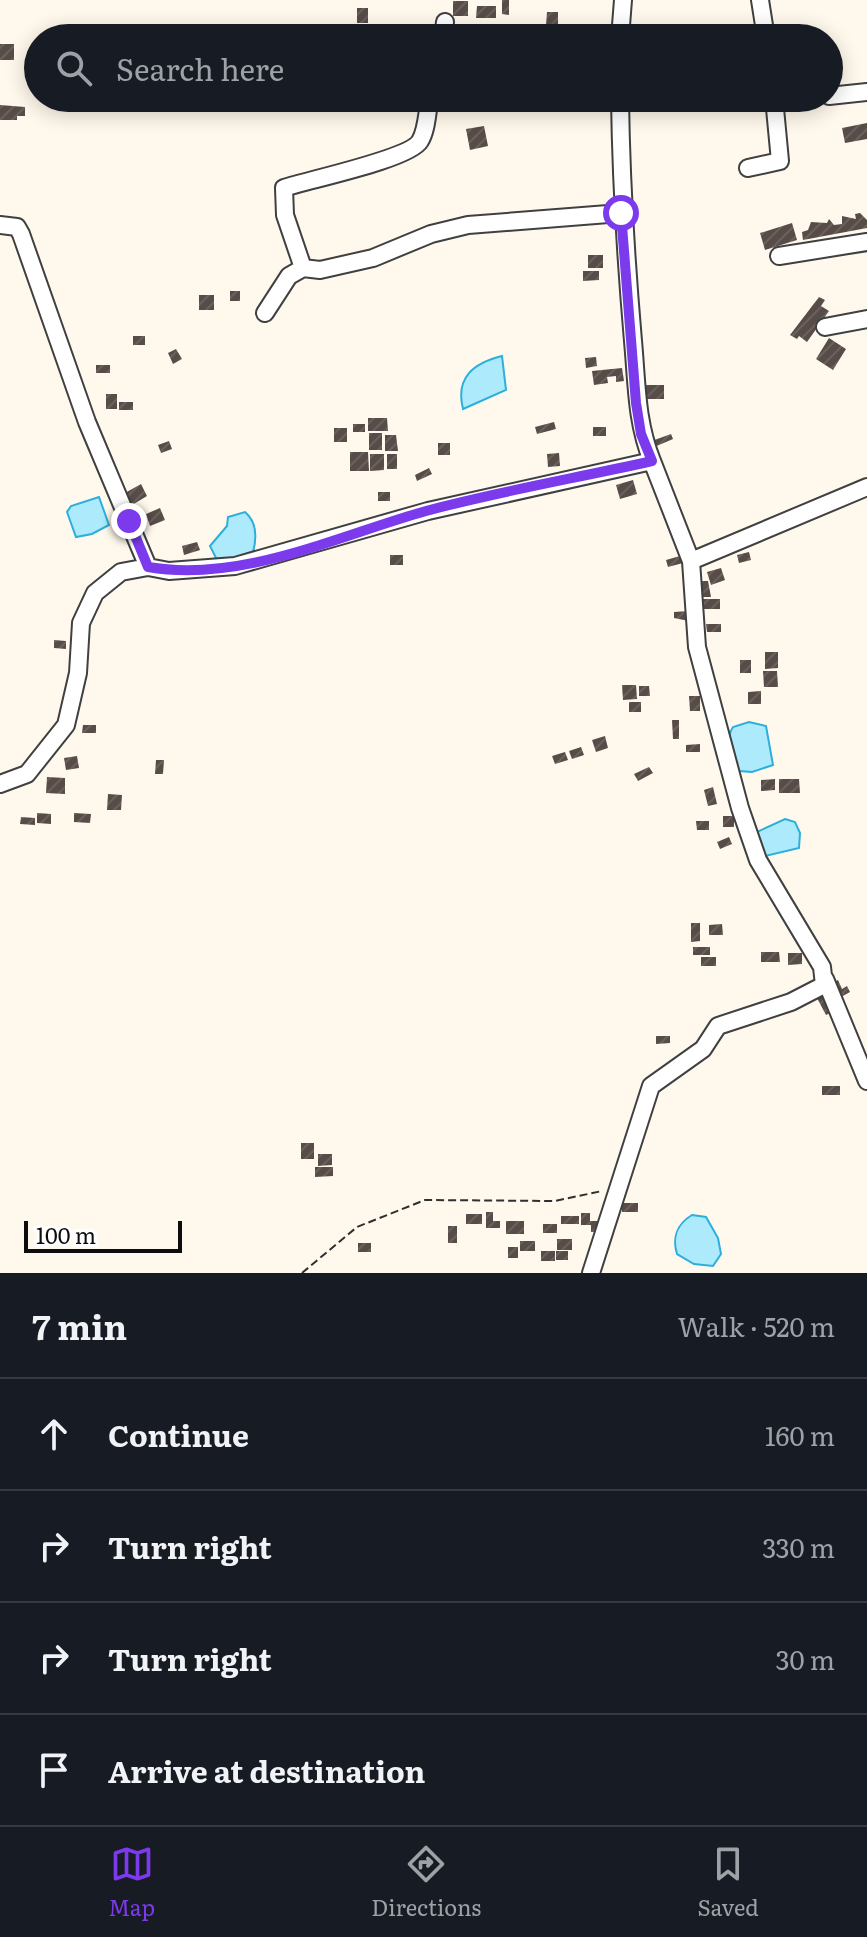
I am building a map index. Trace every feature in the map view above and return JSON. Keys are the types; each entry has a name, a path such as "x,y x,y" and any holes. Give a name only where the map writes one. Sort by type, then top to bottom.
{"street":[{"path":"621,24 623,0"},
{"path":"760,0 764,24"},
{"path":"843,95 867,92"},
{"path":"303,268 285,215 284,188 356,170 414,148 422,137 427,112"},
{"path":"620,112 621,213 641,434 691,561 697,647 740,808 758,860 822,967 867,1081"},
{"path":"748,168 780,161 775,112"},
{"path":"265,313 289,276 303,268 320,270 373,258 431,234 468,225 621,213"},
{"path":"0,225 17,227 21,234 87,422 148,567"},
{"path":"779,256 867,242"},
{"path":"825,327 867,319"},
{"path":"0,784 27,774 66,725 78,673 81,623 95,593 121,572 148,567 169,571 235,566 428,511 652,461"},
{"path":"691,561 867,487"},
{"path":"591,1273 651,1086 703,1049 718,1026 791,1002 824,985 825,979"}],"path":[{"path":"302,1273 357,1227 425,1200 555,1201 595,1194 619,1185"}],"water":[{"path":"502,356 506,390 463,409 462,388 469,373 475,367"},
{"path":"99,497 109,525 92,534 76,537 67,512 71,506"},
{"path":"245,512 255,530 253,552 238,559 217,560 210,546 227,526 228,517"},
{"path":"749,722 766,726 773,765 752,772 739,771 729,744 733,727"},
{"path":"785,819 795,822 800,833 799,848 761,857 755,836 757,832"},
{"path":"692,1215 706,1217 718,1238 721,1254 713,1266 694,1264 677,1254 677,1232"}],"building":[{"path":"502,0 509,0 509,15 502,14"},
{"path":"453,1 468,1 468,16 453,16"},
{"path":"477,6 496,6 496,18 476,18"},
{"path":"357,8 368,8 368,23 357,23"},
{"path":"547,12 558,12 558,24 546,24"},
{"path":"0,44 14,44 14,60 0,60"},
{"path":"0,105 24,107 25,116 17,116 17,120 0,120"},
{"path":"867,123 867,139 845,143 842,128"},
{"path":"484,126 488,146 470,150 466,129"},
{"path":"860,213 867,220 867,228 803,240 802,232 808,230 811,222 827,223 829,219 834,225 842,224 842,216 856,219 855,214"},
{"path":"792,223 797,240 765,250 760,233"},
{"path":"588,255 603,255 603,268 588,268"},
{"path":"583,271 599,271 599,280 583,281"},
{"path":"230,291 240,291 240,301 230,301"},
{"path":"199,295 214,295 214,310 199,310"},
{"path":"819,297 825,300 821,306 829,311 807,342 799,336 797,339 790,335"},
{"path":"133,336 145,336 145,345 133,345"},
{"path":"829,338 846,349 833,370 816,359"},
{"path":"176,349 182,359 173,364 168,353"},
{"path":"596,357 597,366 586,368 585,358"},
{"path":"96,365 110,365 110,373 96,373"},
{"path":"622,368 624,381 616,382 616,376 607,377 608,383 594,385 592,371"},
{"path":"642,385 664,385 664,399 642,399"},
{"path":"106,394 117,394 117,409 106,409"},
{"path":"119,402 133,402 133,410 119,410"},
{"path":"368,418 387,418 388,431 368,431"},
{"path":"554,422 556,429 537,434 535,427"},
{"path":"353,424 365,424 365,432 353,432"},
{"path":"593,427 606,427 606,436 593,436"},
{"path":"334,428 347,428 347,442 334,442"},
{"path":"369,433 382,433 382,450 369,450"},
{"path":"671,434 673,439 652,448 649,442"},
{"path":"385,435 396,435 398,451 385,451"},
{"path":"169,441 172,449 161,453 158,445"},
{"path":"438,443 450,443 450,455 438,455"},
{"path":"350,452 368,452 369,471 350,471"},
{"path":"559,453 560,466 548,467 547,454"},
{"path":"370,454 384,454 384,470 370,471"},
{"path":"387,454 397,454 397,469 387,469"},
{"path":"429,468 432,474 417,481 415,475"},
{"path":"633,480 637,494 620,499 616,485"},
{"path":"141,484 147,496 132,505 125,493"},
{"path":"378,492 390,492 390,501 378,501"},
{"path":"160,508 165,520 150,526 146,514"},
{"path":"197,542 200,550 184,555 182,546"},
{"path":"749,552 751,560 739,563 737,555"},
{"path":"390,555 403,555 403,565 390,565"},
{"path":"680,556 683,563 668,567 666,560"},
{"path":"721,568 725,580 711,585 707,572"},
{"path":"699,581 708,581 711,597 698,597"},
{"path":"698,599 720,599 720,609 698,609"},
{"path":"689,611 689,621 674,618 674,612"},
{"path":"706,624 721,624 721,632 707,632"},
{"path":"54,640 66,641 66,649 54,648"},
{"path":"765,652 778,652 778,668 765,669"},
{"path":"740,660 751,660 751,673 740,673"},
{"path":"763,671 777,671 778,687 764,687"},
{"path":"622,685 636,685 637,699 623,700"},
{"path":"639,686 649,686 650,696 639,696"},
{"path":"761,691 761,704 748,704 748,692"},
{"path":"689,696 700,696 700,711 690,711"},
{"path":"629,702 641,702 641,712 629,712"},
{"path":"672,720 679,720 679,739 673,739"},
{"path":"83,725 96,725 96,733 82,733"},
{"path":"605,736 608,748 596,752 592,740"},
{"path":"700,744 700,752 686,752 686,745"},
{"path":"581,747 584,755 572,759 569,751"},
{"path":"565,752 568,760 555,764 552,756"},
{"path":"77,756 79,768 66,770 64,758"},
{"path":"156,760 164,760 163,774 155,774"},
{"path":"649,767 653,773 638,781 634,774"},
{"path":"47,777 65,778 65,794 46,793"},
{"path":"775,779 775,790 761,791 761,780"},
{"path":"779,779 799,779 800,793 779,793"},
{"path":"713,787 717,804 708,806 704,790"},
{"path":"108,794 122,795 121,810 107,810"},
{"path":"37,813 51,814 51,824 37,823"},
{"path":"74,813 91,814 90,823 74,822"},
{"path":"723,816 734,816 734,827 723,827"},
{"path":"21,817 35,818 35,825 20,824"},
{"path":"696,821 709,821 709,830 697,830"},
{"path":"729,837 732,844 720,849 717,842"},
{"path":"691,923 700,923 700,941 691,942"},
{"path":"722,924 723,935 709,935 709,925"},
{"path":"693,947 710,947 710,955 693,955"},
{"path":"761,952 779,952 780,962 761,962"},
{"path":"788,953 802,953 802,964 788,965"},
{"path":"701,957 716,957 716,966 701,966"},
{"path":"838,980 842,989 847,986 850,992 841,997 830,984"},
{"path":"827,993 836,1010 826,1015 817,998"},
{"path":"656,1036 670,1036 670,1043 656,1044"},
{"path":"822,1086 840,1086 840,1095 822,1095"},
{"path":"301,1143 314,1143 314,1159 301,1159"},
{"path":"318,1154 332,1154 332,1165 318,1166"},
{"path":"315,1167 333,1167 333,1176 315,1177"},
{"path":"622,1203 638,1203 638,1212 622,1212"},
{"path":"486,1212 493,1212 493,1221 500,1221 500,1228 486,1228"},
{"path":"581,1213 590,1213 590,1221 599,1221 599,1232 591,1232 591,1225 581,1225"},
{"path":"466,1214 482,1214 482,1224 466,1224"},
{"path":"561,1216 579,1216 579,1224 561,1224"},
{"path":"506,1221 524,1221 524,1234 506,1234"},
{"path":"543,1224 557,1224 557,1233 543,1233"},
{"path":"448,1226 457,1226 457,1243 448,1243"},
{"path":"557,1239 572,1239 572,1250 557,1250"},
{"path":"520,1241 535,1241 535,1251 520,1251"},
{"path":"358,1243 371,1243 371,1252 358,1252"},
{"path":"508,1247 518,1247 518,1258 508,1258"},
{"path":"541,1251 555,1251 555,1261 541,1261"},
{"path":"556,1251 568,1251 568,1260 556,1260"}],"route":[{"path":"129,521 148,567 169,571 201,570 266,559 428,511 652,461 641,434 636,403 621,213"}]}
